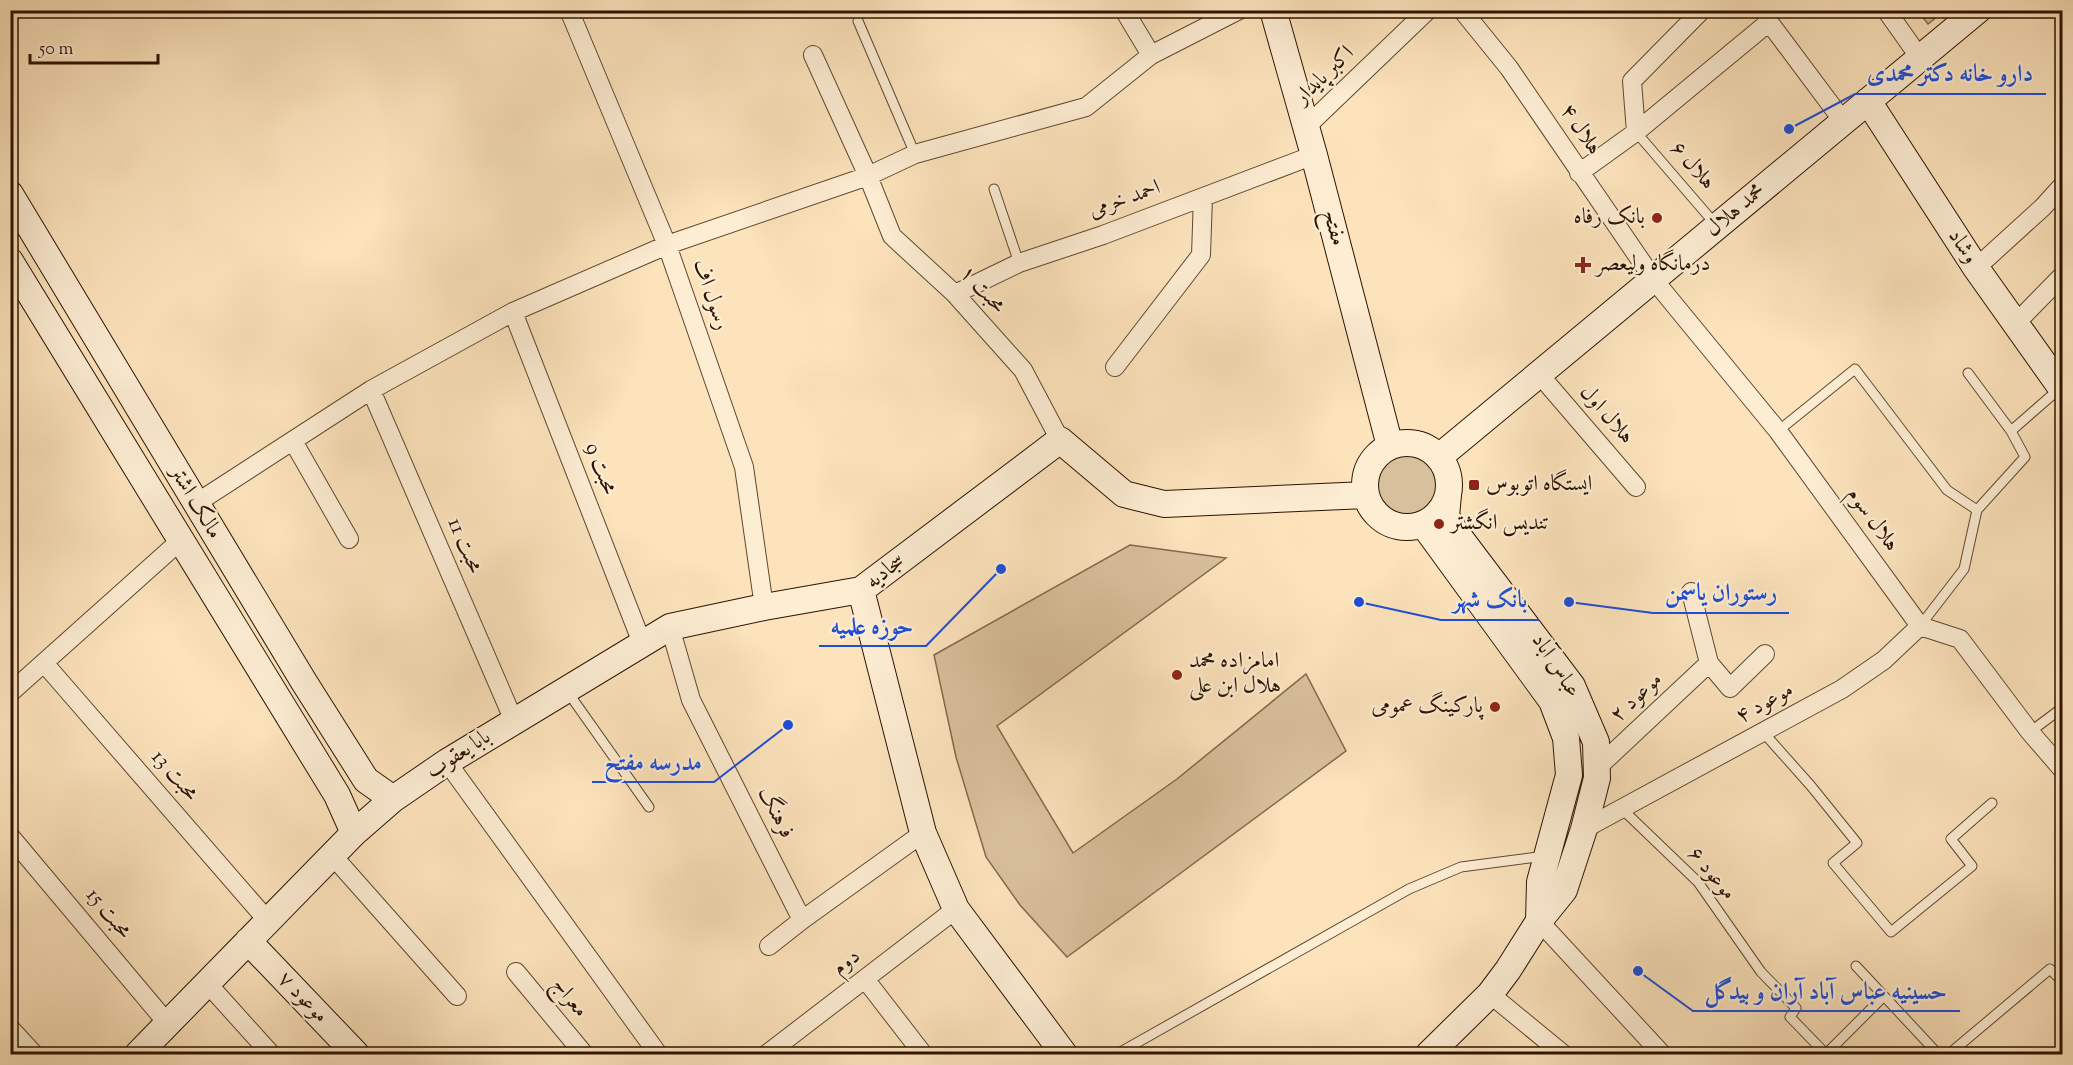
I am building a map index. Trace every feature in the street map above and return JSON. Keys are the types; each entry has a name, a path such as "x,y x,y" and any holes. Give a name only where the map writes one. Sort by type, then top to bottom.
{"main road":[{"name":"مفتح","path":"1273,10 1314,155 1390,446"},
{"name":"محمد هلال","path":"1439,457 1977,10"},
{"name":"وشاد","path":"1868,101 1976,268 2062,388"},
{"name":"مالک اشتر","path":"10,194 195,504 366,780 393,800"},
{"name":"مالک اشتر","path":"10,261 336,795 354,833"},
{"path":"1060,440 1124,494 1164,504 1366,495"},
{"name":"سجادیه","path":"1060,440 861,590 923,833 956,909 1062,1053"},
{"path":"1403,443 1416,444 1429,449 1439,457 1448,475 1448,495 1443,507 1434,517 1422,524 1410,527 1395,525 1382,518 1372,508 1366,495 1365,480 1369,466 1378,455 1390,446 1403,443"},
{"name":"عباس آباد","path":"1440,1050 1490,994 1539,921 1564,890 1584,829 1597,778 1596,742 1572,686 1454,530 1446,516 1448,495"},
{"name":"عباس آباد","path":"1422,524 1552,701 1566,738 1569,775 1540,882 1539,921"},
{"name":"بابا یعقوب","path":"138,1054 354,833 393,800 447,762 670,627 861,590"},
{"path":"336,795 346,799 356,798 363,792 366,780"},
{"name":"موعود ۷","path":"248,941 356,1054"}],"street":[{"name":"رسول اف","path":"568,10 667,245 744,467 764,607"},
{"path":"1124,10 1151,55"},
{"path":"195,504 371,390 513,312 667,245 868,176 915,154 1086,107 1151,55 1239,10"},
{"name":"اکبر پایدار","path":"1306,127 1428,10"},
{"name":"هلال ۴","path":"1462,10 1509,68 1654,280"},
{"path":"1886,10 1920,58"},
{"path":"1636,132 1632,81 1694,13"},
{"path":"1579,173 1636,132 1766,16 1843,122"},
{"name":"محبت ۱","path":"813,55 868,176 892,236 955,294 1023,370 1060,440"},
{"name":"احمد خرمی","path":"955,294 1019,263 1103,235 1314,155"},
{"path":"1976,268 2043,207 2062,186"},
{"path":"1115,367 1201,255 1203,197"},
{"path":"2015,324 2062,276"},
{"name":"هلال سوم","path":"1654,280 1779,430 1920,626"},
{"name":"محبت 9","path":"513,312 642,644"},
{"name":"هلال اول","path":"1539,374 1636,487"},
{"name":"محبت 11","path":"371,390 514,721"},
{"path":"293,441 349,539"},
{"path":"10,693 181,540"},
{"path":"1691,592 1709,663 1730,688 1765,654"},
{"path":"1920,626 1960,639 2030,732 2062,769"},
{"name":"موعود ۴","path":"1584,829 1842,689 1884,660 1920,626"},
{"name":"فرهنگ","path":"670,627 691,700 802,920"},
{"name":"محبت 13","path":"44,663 268,921"},
{"name":"موعود ۲","path":"1597,768 1709,663"},
{"path":"447,762 658,1054"},
{"path":"769,946 923,833"},
{"name":"محبت 15","path":"10,836 168,1024"},
{"path":"332,855 458,996"},
{"name":"دوم","path":"767,1054 956,909"},
{"path":"1539,921 1662,1054"},
{"name":"معراج","path":"516,972 584,1054"},
{"path":"865,979 923,1054"},
{"path":"207,983 271,1054"},
{"path":"1490,994 1563,1054"},
{"path":"10,1028 34,1054"}],"lane":[{"path":"858,21 915,154"},
{"name":"هلال ۶","path":"1636,132 1718,226"},
{"path":"994,189 1019,263"},
{"path":"1779,430 1855,369 1947,490 1977,510"},
{"path":"1920,626 1964,568 1977,510 2025,457 2011,430 1968,373"},
{"path":"2011,430 2062,388"},
{"path":"566,690 649,807"},
{"path":"2030,732 2062,708"},
{"path":"1763,732 1857,843 1833,863 1891,932 1972,866 1951,838 1992,803"},
{"name":"موعود ۶","path":"1622,809 1698,882 1761,972 1796,1008 1790,1017 1826,1054 1883,996"},
{"path":"1117,1054 1409,889 1461,867 1548,855"},
{"path":"1856,966 1938,1054"},
{"path":"1949,1054 2050,969 2062,981"}],"shaded area":[{"path":"1918,11 1944,11 1928,24"},
{"path":"1413,449 1426,455 1435,464 1439,470 1441,484 1439,498 1431,509 1420,517 1399,519 1381,509 1373,498 1371,477 1381,459 1392,451"},
{"path":"1130,545 1226,558 997,726 1073,853 1177,779 1306,674 1346,751 1067,957 1020,905 986,857 956,757 934,655"}],"place":[{"name":"دارو خانه دکتر محمدی","path":"1789,129"},
{"name":"بانک رفاه","path":"1657,218"},
{"name":"درمانگاه ولیعصر","path":"1583,265"},
{"name":"ایستگاه اتوبوس","path":"1474,485"},
{"name":"تندیس انگشتر","path":"1439,524"},
{"name":"حوزه علمیه","path":"1001,569"},
{"name":"بانک شهر","path":"1359,602"},
{"name":"رستوران یاسمن","path":"1569,602"},
{"name":"امامزاده محمد هلال ابن علی","path":"1177,675"},
{"name":"پارکینگ عمومی","path":"1495,707"},
{"name":"مدرسه مفتح","path":"788,725"},
{"name":"حسینیه عباس آباد آران و بیدگل","path":"1638,971"}]}
